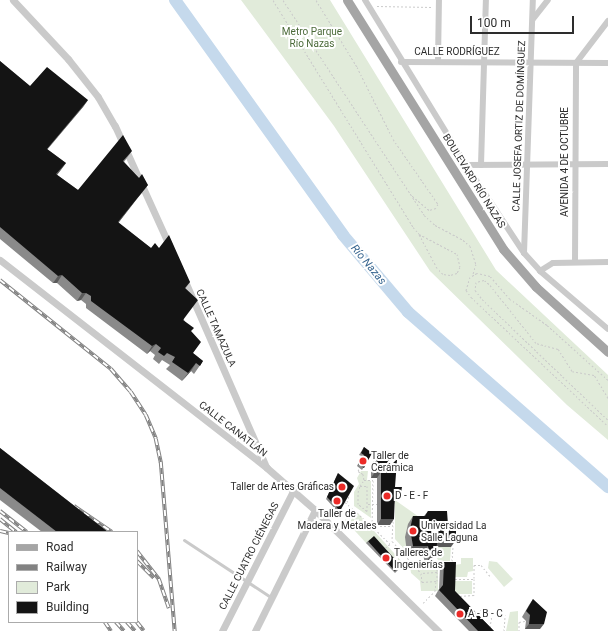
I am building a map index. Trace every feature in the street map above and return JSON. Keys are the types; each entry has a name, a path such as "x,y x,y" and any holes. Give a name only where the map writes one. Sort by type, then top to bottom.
{"main road":[{"name":"BOULEVARD RÍO NAZAS","path":"347,0 503,249 536,287 608,352"}],"street":[{"path":"13,0 68,59 98,97 128,152 172,252"},
{"path":"438,61 439,0"},
{"path":"481,165 486,0"},
{"name":"CALLE JOSEFA ORTIZ DE DOMÍNGUEZ","path":"524,253 533,0"},
{"path":"533,19 548,0"},
{"name":"BOULEVARD RÍO NAZAS","path":"367,3 401,62 524,253 540,270 608,329"},
{"path":"576,63 608,21"},
{"name":"CALLE RODRÍGUEZ","path":"401,62 608,63"},
{"name":"AVENIDA 4 DE OCTUBRE","path":"575,262 574,165 576,63"},
{"path":"466,165 608,164"},
{"name":"CALLE CANATLÁN","path":"0,260 267,468 293,490 438,631"},
{"path":"540,270 553,263 608,262"},
{"name":"CALLE TAMAZULA","path":"182,274 267,468"},
{"name":"CALLE CUATRO CIÉNEGAS","path":"222,631 293,490"},
{"path":"255,631 315,510"}],"lane":[{"path":"184,540 272,598"}],"path":[{"path":"273,0 419,234 437,268 443,274 450,275 457,272 460,267 456,254 419,234"},
{"path":"283,0 424,215 435,225 463,240 470,246 476,264 473,274 466,285 471,297 608,426"},
{"path":"316,0 357,67 393,138 438,204 436,208 429,210 409,193"},
{"path":"367,3 439,7"},
{"path":"473,274 482,273 490,276 510,299 547,325 608,380"},
{"path":"608,398 594,375 572,371 558,349 536,343 489,284 484,280 476,282 475,290 482,299 608,420"},
{"path":"360,468 358,471 363,474 364,480 360,486 358,504 367,511 367,486 360,486"},
{"path":"364,480 374,480 372,526"},
{"path":"349,495 346,502 390,544"},
{"path":"367,504 384,503"},
{"path":"383,550 392,541 393,518"},
{"path":"372,526 393,526"},
{"path":"392,541 421,572 422,582 436,581"},
{"path":"452,564 453,547"},
{"path":"401,551 407,551"},
{"path":"405,556 426,556"},
{"path":"422,603 435,591 437,564 430,556"},
{"path":"437,564 445,564"},
{"path":"453,596 474,595 474,564 481,565 490,576"},
{"path":"421,572 437,572"},
{"path":"453,584 452,579 474,579"},
{"path":"473,617 481,610"},
{"path":"486,630 492,625 492,615"},
{"path":"504,631 505,615"},
{"path":"519,631 520,622 526,621"}],"green space":[{"name":"Metro Parque Río Nazas","path":"241,0 330,0 496,270 608,375 608,440 567,405 430,271 334,126"},
{"path":"361,471 368,471 367,480 371,481 371,518 354,506 354,492 359,484 357,478"},
{"path":"395,500 422,519 406,532 407,550 404,549 395,539"},
{"path":"356,511 403,563 398,566 366,543 345,520"},
{"path":"433,547 451,547 450,561 439,561 433,554"},
{"path":"461,558 473,558 473,571 468,572 467,577 454,577 454,565 461,564"},
{"path":"489,561 497,562 513,579 504,587 488,568"},
{"path":"410,566 438,566 438,591 421,591 420,581 411,573"},
{"path":"454,581 472,581 472,594 454,594"},
{"path":"518,611 518,631 506,631 510,612"}],"building":[{"path":"0,61 30,86 47,67 88,100 47,149 66,163 56,174 78,190 123,135 132,151 123,161 139,178 142,174 148,185 118,222 151,248 155,243 159,248 169,235 190,282 185,288 198,300 183,320 194,328 191,331 201,342 193,353 203,361 200,366 196,363 188,373 172,362 175,357 167,353 164,356 158,352 161,348 156,344 152,346 91,301 91,296 86,293 82,293 62,275 58,276 0,227"},
{"name":"Taller de Cerámica","path":"364,447 372,453 364,468 358,464 364,455 361,453"},
{"path":"0,448 107,531 56,531 0,488"},
{"name":"D - E - F","path":"375,459 397,460 395,487 402,487 401,493 395,493 394,519 381,519 381,472 375,472"},
{"path":"338,473 354,486 340,511 327,497"},
{"path":"428,511 447,511 448,525 456,525 456,540 438,540 434,556 430,556 428,546 413,546 410,529 413,516 425,516"},
{"name":"Talleres de Ingenierías","path":"374,536 401,566 395,571 368,541"},
{"path":"444,562 456,562 455,591 494,631 478,631 439,590 443,585"},
{"path":"533,599 547,612 544,624 529,624 530,615 526,611"}],"waterway":[{"name":"Río Nazas","path":"175,0 343,235 408,312 608,487"}],"railway":[{"path":"0,280 111,369 131,392 146,415 156,439 161,462 175,631"},
{"path":"74,506 111,531"},
{"path":"0,511 26,531"},
{"path":"0,519 15,531"},
{"path":"0,531 8,533"},
{"path":"138,552 159,579 169,608"},
{"path":"138,562 154,578"},
{"path":"106,623 111,631"},
{"path":"117,623 124,631"},
{"path":"128,623 135,631"},
{"path":"138,623 144,631"}],"place":[{"name":"Taller de Cerámica","path":"363,461"},
{"name":"Taller de Artes Gráficas","path":"342,487"},
{"name":"D - E - F","path":"387,496"},
{"name":"Taller de Madera y Metales","path":"337,501"},
{"name":"Universidad La Salle Laguna","path":"413,531"},
{"name":"Talleres de Ingenierías","path":"386,558"},
{"name":"A - B - C","path":"460,614"}]}
